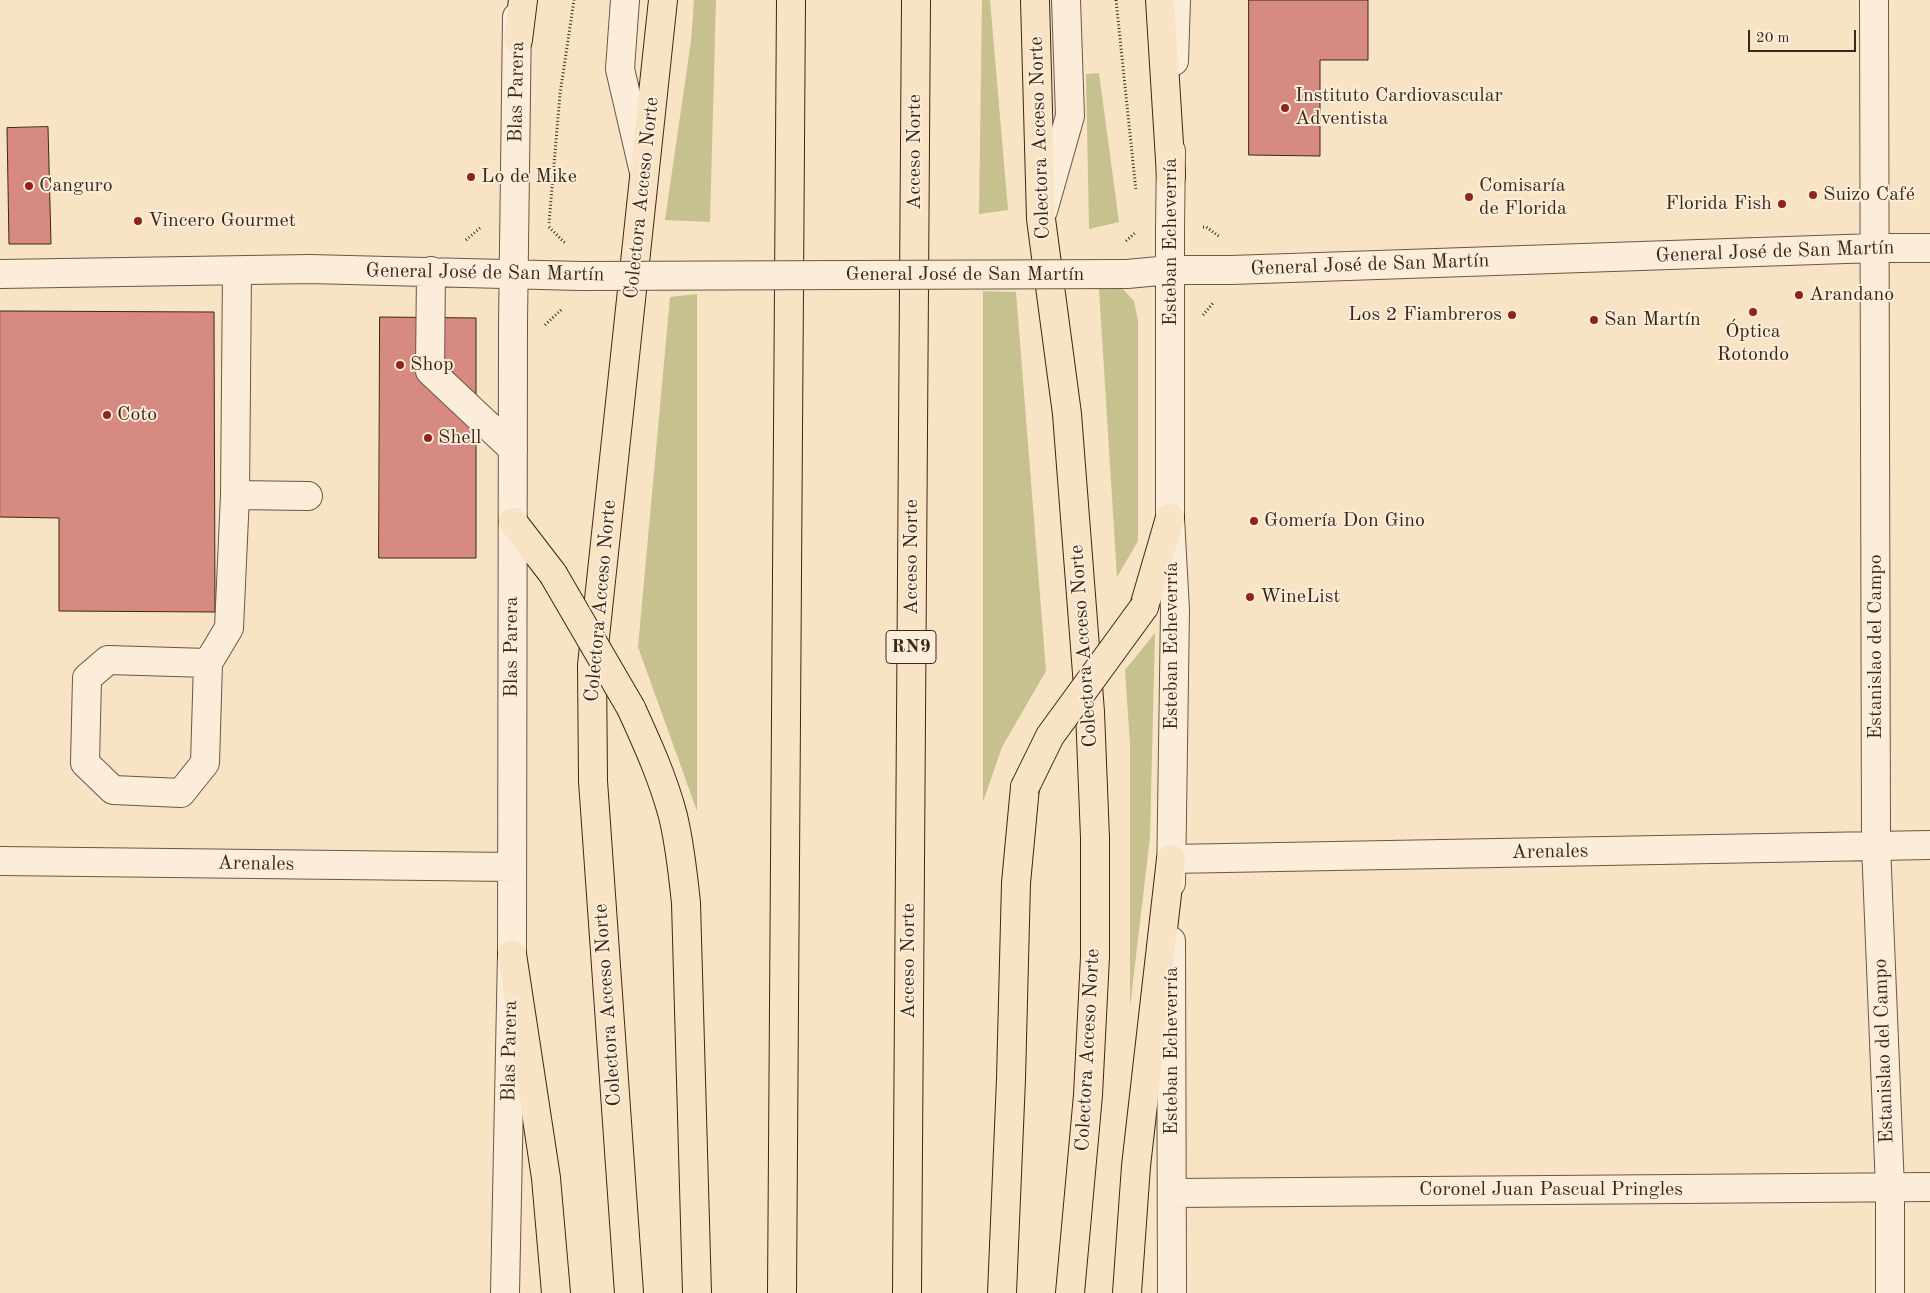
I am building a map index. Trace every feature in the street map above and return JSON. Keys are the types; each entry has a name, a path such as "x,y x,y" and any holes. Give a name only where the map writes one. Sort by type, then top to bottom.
{"highway":[{"path":"518,40 523,0"},
{"name":"Colectora Acceso Norte","path":"629,1293 593,781 592,665 663,0"},
{"path":"782,1293 791,0"},
{"name":"Acceso Norte","path":"907,1293 916,0"},
{"name":"Colectora Acceso Norte","path":"1035,0 1041,219 1067,414 1090,702 1095,838 1095,957 1089,1076 1070,1293"},
{"path":"1160,0 1171,176"},
{"path":"1002,1293 1011,1079 1016,883 1025,787 1050,736 1144,607 1170,518"},
{"path":"513,522 553,574 631,708 658,768 673,816 682,864 686,913 696,1293"},
{"path":"1127,1293 1136,1166 1171,859"},
{"path":"512,954 546,1178 556,1293"}],"street":[{"name":"Blas Parera","path":"505,1293 512,954 513,449 517,0"},
{"path":"625,0 620,69 644,173"},
{"path":"1041,219 1070,116 1066,0"},
{"name":"Esteban Echeverría","path":"1172,1293 1171,859 1175,610 1170,518 1170,270 1176,0"},
{"name":"Estanislao del Campo","path":"1874,0 1876,845 1890,1188 1890,1293"},
{"name":"General José de San Martín","path":"0,274 431,271 581,276 1127,274 1170,270 1251,269 1875,248 1930,248"},
{"path":"208,663 108,660 87,678 85,763 113,790 182,793 205,764 208,663 229,628 235,495 237,271"},
{"path":"431,271 430,371 513,449"},
{"path":"235,495 308,496"},
{"name":"Arenales","path":"1171,859 1930,845"},
{"name":"Arenales","path":"0,861 512,867"},
{"name":"Coronel Juan Pascual Pringles","path":"1172,1193 1930,1187"}],"shaded area":[{"path":"694,0 716,0 710,222 665,220 691,41"},
{"path":"982,0 990,0 1008,210 979,214"},
{"path":"1099,73 1119,222 1089,229 1086,74"},
{"path":"1121,287 1134,301 1138,321 1138,541 1117,577 1099,289"},
{"path":"983,291 1016,292 1046,671 1002,747 983,802"},
{"path":"697,294 697,811 638,647 670,297"},
{"path":"1155,633 1150,837 1130,1007 1130,744 1125,670"}],"building":[{"name":"Instituto Cardiovascular Adventista","path":"1249,0 1368,0 1368,60 1320,60 1320,156 1249,155"},
{"name":"Canguro","path":"48,127 51,244 9,244 7,128"},
{"name":"Coto","path":"0,311 214,312 215,612 59,611 59,518 0,517"},
{"name":"Shell","path":"380,317 476,318 476,558 379,558"}],"place":[{"name":"Instituto Cardiovascular Adventista","path":"1285,108"},
{"name":"Lo de Mike","path":"471,177"},
{"name":"Canguro","path":"29,186"},
{"name":"Suizo Café","path":"1813,195"},
{"name":"Comisaría de Florida","path":"1469,197"},
{"name":"Florida Fish","path":"1782,204"},
{"name":"Vincero Gourmet","path":"138,221"},
{"name":"Arandano","path":"1799,295"},
{"name":"Óptica Rotondo","path":"1753,312"},
{"name":"Los 2 Fiambreros","path":"1512,315"},
{"name":"San Martín","path":"1594,320"},
{"name":"Shop","path":"400,365"},
{"name":"Coto","path":"107,415"},
{"name":"Shell","path":"428,438"},
{"name":"Gomería Don Gino","path":"1254,521"},
{"name":"WineList","path":"1250,597"}]}
